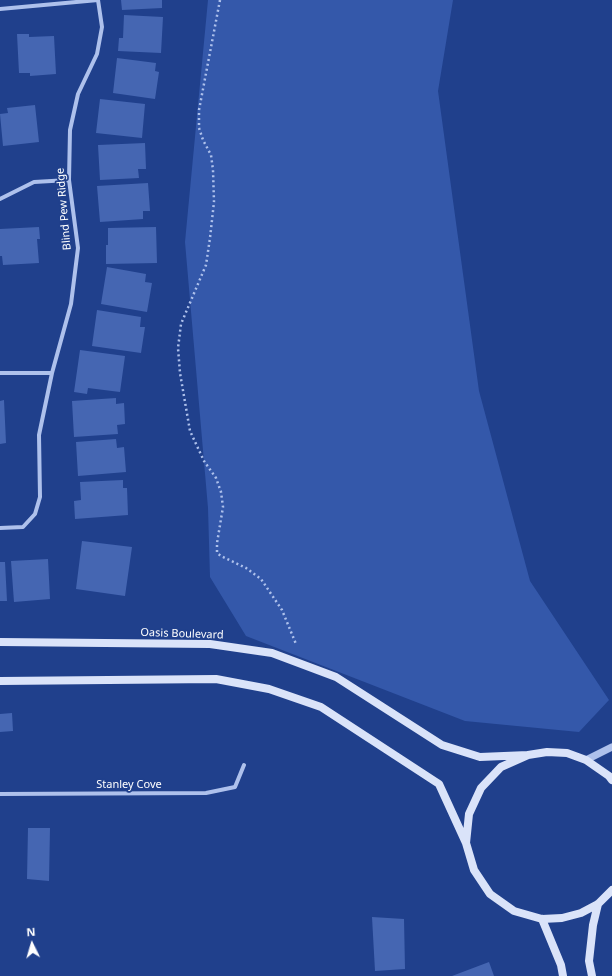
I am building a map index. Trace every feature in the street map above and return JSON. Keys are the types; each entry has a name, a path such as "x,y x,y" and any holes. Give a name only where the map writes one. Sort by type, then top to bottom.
{"main road":[{"name":"Oasis Boulevard","path":"0,642 210,644 272,653 336,677 442,746 480,757 528,755 547,752 567,753 586,760 609,776 612,780"},
{"name":"Oasis Boulevard","path":"0,681 216,679 269,689 321,707 439,784 466,843 474,870 490,894 514,911 542,919 562,918 581,913 598,904 612,890"},
{"name":"Oasis Boulevard","path":"466,843 468,814 481,788 501,767 528,755"},
{"path":"592,976 589,962 593,925 598,904"},
{"path":"542,919 561,965 563,976"}],"street":[{"path":"0,9 98,0"},
{"name":"Blind Pew Ridge","path":"0,528 23,527 36,514 40,497 39,435 52,373 70,304 78,248 69,180 70,130 78,94 97,54 102,27 98,0"},
{"path":"0,199 34,182 69,180"},
{"path":"0,373 52,373"},
{"path":"586,760 612,747"},
{"name":"Stanley Cove","path":"0,794 206,793 235,786 244,765"}],"path":[{"path":"220,0 199,110 199,128 210,154 213,170 214,202 206,265 181,324 178,348 180,374 190,431 204,461 216,478 221,492 222,507 217,553 246,568 262,579 282,610 296,644"}],"shaded area":[{"path":"208,0 453,0 438,91 479,391 530,581 609,700 579,732 465,721 246,636 210,577 208,508 185,242"}],"building":[{"path":"121,0 162,0 162,8 122,10"},
{"path":"124,15 163,17 161,53 118,51 119,38 123,38"},
{"path":"17,34 29,34 29,37 54,36 56,74 30,76 30,73 19,73"},
{"path":"117,58 156,63 155,71 159,72 155,99 113,93"},
{"path":"100,99 145,104 142,138 96,133"},
{"path":"35,105 39,142 3,146 0,114 8,113 7,108"},
{"path":"145,143 146,169 138,169 139,178 100,180 98,145"},
{"path":"148,183 150,211 143,211 143,219 100,222 97,186"},
{"path":"39,227 40,239 37,239 39,263 3,265 2,256 0,256 0,229"},
{"path":"156,227 157,263 106,264 108,228"},
{"path":"107,267 146,274 145,282 152,283 147,312 101,304"},
{"path":"97,310 141,317 140,327 145,327 141,353 92,346"},
{"path":"80,350 125,356 120,392 88,388 87,394 74,392"},
{"path":"116,398 116,404 124,403 125,424 117,425 118,434 74,437 72,401"},
{"path":"4,400 6,443 0,444 0,401"},
{"path":"116,439 117,448 124,447 126,472 78,476 76,442"},
{"path":"123,480 123,488 127,488 128,515 75,519 74,501 81,500 80,482"},
{"path":"82,541 132,547 125,596 76,589"},
{"path":"48,559 50,599 14,602 11,561"},
{"path":"0,562 5,562 7,601 0,601"},
{"path":"12,713 13,731 0,732 0,714"},
{"path":"28,828 50,828 49,881 27,879"},
{"path":"372,917 404,919 405,969 375,971"},
{"path":"489,962 494,976 452,976"}]}
